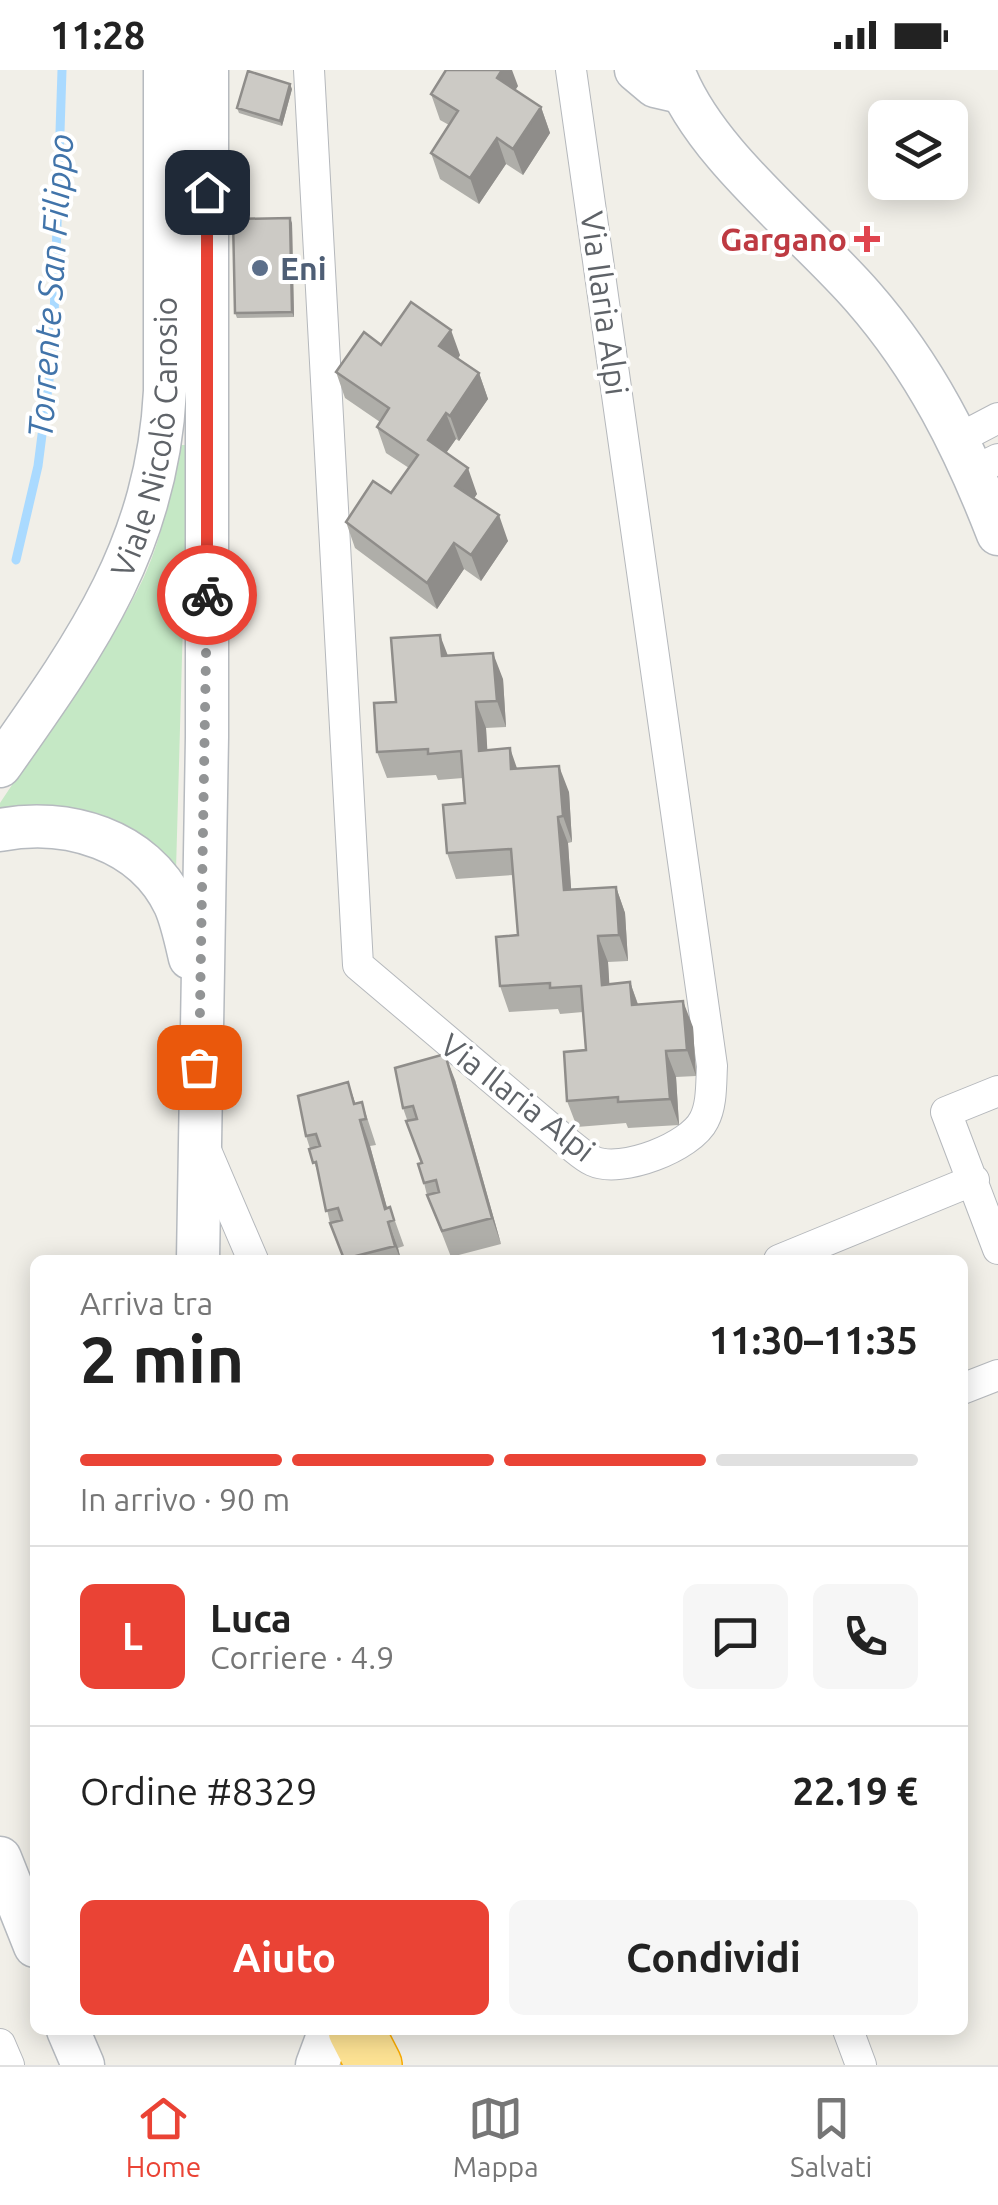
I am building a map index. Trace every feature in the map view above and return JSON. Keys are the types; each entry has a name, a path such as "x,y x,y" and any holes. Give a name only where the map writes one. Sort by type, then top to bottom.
{"highway":[{"path":"359,2035 374,2065"}],"main road":[{"name":"Viale Nicolò Carosio","path":"0,766 96,624 131,554 154,479 165,391 165,70"},
{"name":"Viale Nicolò Carosio","path":"198,1255 207,737 207,70"},
{"path":"636,70 655,86 677,81 704,128 890,329 977,457 998,534"},
{"path":"0,830 25,825 82,829 112,843 158,878 174,904 200,1002"},
{"path":"0,1858 30,1933"},
{"path":"70,2035 83,2065"},
{"path":"318,2065 328,2035"}],"street":[{"name":"Via Ilaria Alpi","path":"309,70 358,966 568,1143 594,1162 610,1165 644,1160 694,1135 705,1118 712,1066 571,70"},
{"path":"977,457 998,418"},
{"path":"998,1091 946,1112 998,1249"},
{"path":"198,1131 252,1255"},
{"path":"791,1255 974,1180"},
{"path":"968,1388 998,1375"},
{"path":"850,2035 860,2065"},
{"path":"0,2044 9,2065"}],"green space":[{"path":"180,445 188,445 176,870 149,841 116,821 78,809 38,805 0,808 0,803 95,664 144,577 161,529"}],"building":[{"path":"446,70 502,70 497,78 541,107 513,149 497,138 470,178 431,153 458,111 431,94"},
{"path":"248,71 290,84 280,121 237,108"},
{"path":"290,218 292,312 235,313 233,219"},
{"path":"411,302 451,330 439,346 479,373 428,440 468,468 455,486 499,515 471,555 454,543 427,583 346,522 373,481 391,493 418,455 377,427 389,408 336,372 364,332 381,345"},
{"path":"440,635 442,656 493,653 497,701 476,702 479,751 510,748 511,769 559,766 563,816 558,817 564,890 616,887 619,935 598,936 602,985 630,982 632,1005 683,1001 687,1050 666,1051 670,1099 618,1102 618,1097 567,1101 564,1052 586,1050 581,986 500,986 496,937 518,935 511,849 447,853 443,805 465,803 461,751 377,752 374,703 396,702 391,638"},
{"path":"445,1054 492,1218 442,1231 427,1195 439,1192 436,1180 424,1183 418,1164 422,1163 406,1121 417,1119 413,1106 403,1108 395,1068"},
{"path":"348,1082 354,1104 362,1102 366,1119 360,1120 385,1209 390,1207 394,1220 388,1222 395,1246 342,1255 330,1223 342,1220 338,1208 326,1211 316,1162 313,1163 309,1149 320,1146 316,1134 306,1136 298,1096"}],"waterway":[{"name":"Torrente San Filippo","path":"16,560 38,466 53,349 62,70"}],"way so far":[{"path":"199,1067 207,595"}],"place":[{"name":"Gargano","path":"867,239"},
{"name":"Eni","path":"260,268"}],"route":[{"path":"207,192 207,595"}]}
